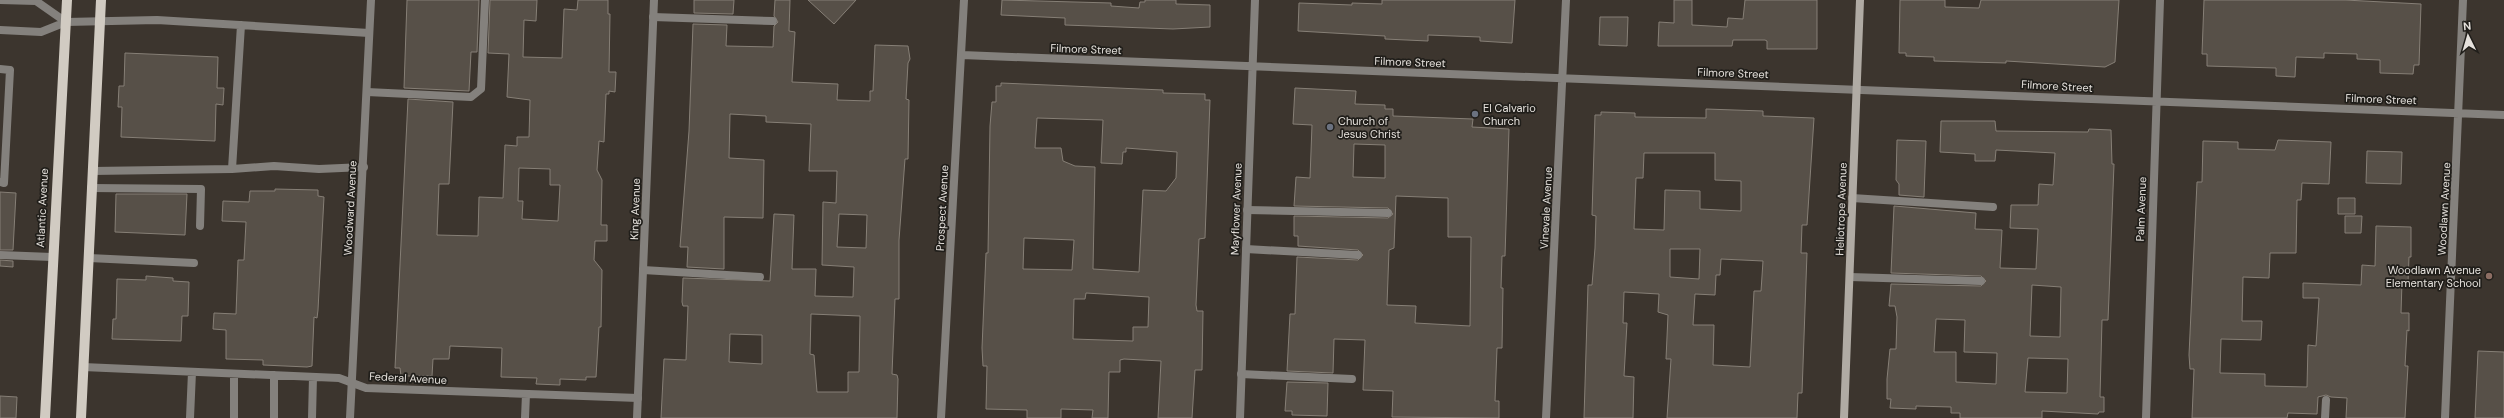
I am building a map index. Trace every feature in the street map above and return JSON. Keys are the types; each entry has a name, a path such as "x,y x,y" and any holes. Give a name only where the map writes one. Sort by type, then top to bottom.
{"main road":[{"name":"Atlantic Avenue","path":"45,418 52,257 67,0"},
{"path":"81,418 101,0"}],"street":[{"path":"0,0 36,1 66,22"},
{"name":"Woodward Avenue","path":"350,418 364,167 370,0"},
{"path":"367,92 471,97 481,88 485,0"},
{"name":"King Avenue","path":"637,418 654,0"},
{"name":"Prospect Avenue","path":"941,418 964,0"},
{"name":"Mayflower Avenue","path":"1240,418 1255,0"},
{"name":"Vinevale Avenue","path":"1546,418 1564,79 1566,0"},
{"name":"Heliotrope Avenue","path":"1844,418 1850,277 1855,88 1860,0"},
{"name":"Palm Avenue","path":"2146,418 2155,102 2160,0"},
{"name":"Woodlawn Avenue","path":"2445,418 2463,0"},
{"path":"653,17 773,21"},
{"path":"0,30 41,32 66,22 157,20 369,33"},
{"path":"232,169 241,25"},
{"name":"Filmore Street","path":"962,55 1564,79 1855,88 2155,102 2504,114"},
{"path":"0,69 10,70 4,182 0,182"},
{"path":"92,171 232,169 274,166 319,168 364,167"},
{"path":"91,188 201,189 200,226"},
{"path":"1852,198 1993,207"},
{"path":"1247,210 1388,213"},
{"path":"1246,249 1358,255"},
{"path":"0,255 52,257"},
{"path":"89,258 194,263"},
{"path":"643,270 760,277"},
{"path":"1850,277 1981,280"},
{"name":"Federal Avenue","path":"83,367 338,378 366,388 638,398"},
{"path":"190,418 192,372"},
{"path":"234,374 234,418"},
{"path":"1241,374 1352,379"},
{"path":"274,375 274,418"},
{"path":"312,418 313,377"},
{"path":"525,418 526,394"},
{"path":"2325,418 2326,400"}],"building":[{"path":"407,0 479,0 477,52 471,52 469,91 404,88"},
{"path":"490,0 537,0 536,21 524,20 523,57 562,58 564,9 577,10 578,0 608,0 608,14 610,14 609,72 616,72 615,92 609,91 609,94 606,94 604,142 599,141 597,170 602,180 601,225 607,225 607,241 595,241 594,260 602,270 601,327 599,327 596,377 586,377 586,380 560,379 560,385 536,384 537,378 501,377 502,348 450,346 449,359 433,359 432,376 401,376 400,368 395,368 408,99 453,102 449,184 439,184 437,235 478,236 479,197 503,198 505,145 517,146 517,137 529,137 530,100 507,97 509,54 488,53","holes":["519,168 550,169 550,185 560,185 558,221 522,219 523,201 518,201"]},
{"path":"694,0 734,0 733,14 694,13"},
{"path":"775,0 790,0 789,31 795,32 792,82 838,84 837,100 870,101 870,91 873,91 875,45 908,46 910,59 908,63 906,99 909,100 908,159 905,159 899,240 899,299 895,299 892,374 897,375 898,379 897,418 661,418 664,359 686,360 688,306 683,306 682,302 683,278 770,281 774,214 794,215 792,269 816,269 815,296 853,297 854,267 822,265 823,202 836,203 837,171 809,171 811,124 766,122 766,116 730,114 729,158 764,160 763,218 724,217 724,269 687,267 688,247 680,247 689,131 693,24 727,25 726,46 773,47 774,26 778,22 774,16","holes":["839,214 867,215 866,248 837,247","811,314 860,316 859,372 848,372 848,392 817,392 814,355 810,354","730,334 762,335 762,364 729,362"]},
{"path":"808,0 856,0 834,24"},
{"path":"1002,0 1111,3 1111,6 1139,8 1140,2 1145,2 1145,0 1176,0 1176,4 1210,5 1210,27 1173,29 1065,25 1065,18 1001,15"},
{"path":"1382,0 1515,0 1512,43 1480,41 1480,37 1428,35 1428,41 1385,39 1385,36 1298,31 1299,3 1352,5 1352,3 1382,4"},
{"path":"1674,0 1692,0 1692,25 1727,27 1728,18 1743,19 1745,0 1817,0 1817,49 1767,49 1767,41 1765,40 1733,40 1732,46 1658,46 1659,22 1674,23"},
{"path":"1900,0 1945,0 1945,7 1979,8 1981,0 2119,0 2115,62 2105,67 2006,61 2006,63 1934,61 1934,57 1906,56 1906,53 1899,53"},
{"path":"2204,0 2345,0 2421,4 2419,65 2414,65 2413,74 2380,73 2380,60 2357,59 2357,54 2324,53 2324,58 2296,57 2295,77 2276,76 2276,68 2207,66 2207,54 2202,54"},
{"path":"1600,17 1628,17 1627,46 1599,45"},
{"path":"125,53 218,57 217,88 224,88 223,105 216,104 215,141 121,137 122,107 118,107 119,86 124,86"},
{"path":"1001,83 1163,90 1163,93 1205,94 1205,100 1210,100 1205,238 1199,239 1196,305 1197,311 1203,311 1202,370 1195,370 1192,418 1158,418 1161,361 1124,359 1120,360 1120,372 1109,372 1108,418 1092,418 1093,410 1061,409 1061,418 1027,418 1027,410 986,409 987,366 983,366 982,348 986,253 988,253 990,126 992,102 996,102 996,86 1001,86","holes":["1037,118 1103,120 1101,163 1122,164 1123,152 1126,152 1126,148 1177,152 1176,178 1166,191 1143,190 1139,272 1093,269 1095,167 1075,166 1063,161 1061,148 1035,148","1024,238 1074,240 1072,270 1023,269","1086,293 1149,297 1148,327 1133,327 1133,341 1073,339 1074,299 1085,299"]},
{"path":"1295,88 1356,91 1355,104 1385,105 1385,109 1393,109 1393,116 1473,119 1472,127 1509,129 1505,256 1502,256 1502,348 1497,348 1495,401 1499,401 1499,418 1392,417 1393,391 1363,390 1365,340 1334,339 1333,373 1287,371 1290,314 1295,314 1297,257 1358,260 1363,255 1358,250 1298,246 1298,236 1294,236 1294,216 1388,218 1393,214 1388,208 1294,206 1296,177 1310,178 1312,125 1293,124","holes":["1354,144 1385,145 1385,178 1353,177","1396,196 1448,198 1448,237 1471,237 1470,326 1415,323 1416,306 1387,305 1389,250 1394,248"]},
{"path":"1706,109 1763,111 1763,116 1814,118 1807,225 1802,225 1801,253 1807,253 1802,393 1798,393 1797,418 1667,418 1671,359 1666,359 1668,315 1658,312 1659,294 1624,292 1623,323 1627,323 1624,376 1634,377 1633,418 1584,418 1588,285 1592,285 1595,248 1596,216 1592,215 1595,115 1601,115 1601,112 1635,113 1635,117 1706,118","holes":["1644,153 1715,153 1715,180 1741,181 1741,211 1700,209 1700,191 1665,190 1664,230 1634,229 1636,178 1643,178","1670,249 1700,249 1699,279 1670,277","1721,259 1763,261 1761,291 1754,291 1750,367 1713,365 1714,325 1693,325 1695,294 1715,295 1716,275 1720,275"]},
{"path":"1941,121 1995,121 1996,131 2088,132 2089,129 2111,130 2112,164 2114,164 2109,296 2108,320 2102,320 2100,397 2104,397 2104,412 2099,412 2098,414 2042,411 2042,418 1960,418 1960,413 1951,413 1951,407 1916,406 1916,409 1890,408 1891,399 1887,399 1887,379 1890,349 1896,349 1897,317 1895,306 1889,306 1891,284 1981,286 1986,281 1981,276 1891,273 1894,206 1976,213 1975,229 2002,230 2000,268 2036,269 2038,229 2010,228 2011,205 2038,205 2039,184 2053,185 2055,153 1996,150 1995,161 1975,161 1975,154 1940,152","holes":["2032,285 2061,287 2060,337 2030,336","1936,319 1965,320 1964,352 1997,353 1996,384 1956,382 1956,352 1934,352","2028,358 2068,359 2067,393 2025,392"]},
{"path":"1897,140 1926,141 1924,197 1899,195 1899,184 1896,180"},
{"path":"2278,140 2331,142 2329,184 2302,183 2301,200 2297,200 2296,253 2270,253 2269,278 2243,277 2242,321 2262,321 2261,340 2221,339 2220,373 2265,374 2265,386 2307,387 2308,345 2316,346 2319,298 2303,298 2303,283 2361,285 2362,265 2375,266 2376,226 2411,227 2411,257 2409,257 2408,282 2402,282 2401,313 2409,313 2409,331 2407,330 2405,366 2408,366 2405,418 2346,418 2347,398 2331,397 2326,395 2318,397 2317,414 2288,413 2287,418 2192,418 2194,369 2190,369 2189,355 2197,182 2202,182 2203,141 2238,142 2238,149 2275,150"},
{"path":"2367,151 2402,152 2401,184 2366,183"},
{"path":"275,189 318,190 318,196 324,197 318,310 317,318 314,317 312,366 307,367 263,365 263,360 226,359 226,330 213,329 214,313 236,314 238,260 244,260 246,222 222,221 223,201 249,202 250,191 275,191"},
{"path":"0,192 16,193 13,250 0,250"},
{"path":"116,194 187,194 185,235 115,232"},
{"path":"2338,198 2355,198 2355,214 2338,214"},
{"path":"2345,216 2362,216 2361,233 2345,233"},
{"path":"0,260 13,261 13,267 0,266"},
{"path":"146,276 173,278 173,281 189,282 188,316 182,316 181,341 112,339 113,319 116,319 117,279 146,280"},
{"path":"2478,351 2504,352 2504,418 2475,418"},
{"path":"1287,382 1328,383 1327,416 1292,415 1292,411 1285,411"},
{"path":"0,396 17,397 16,418 0,418"}],"place":[{"name":"El Calvario Church","path":"1475,114"},
{"name":"Church of Jesus Christ","path":"1330,127"},
{"name":"Woodlawn Avenue Elementary School","path":"2489,276"}]}
